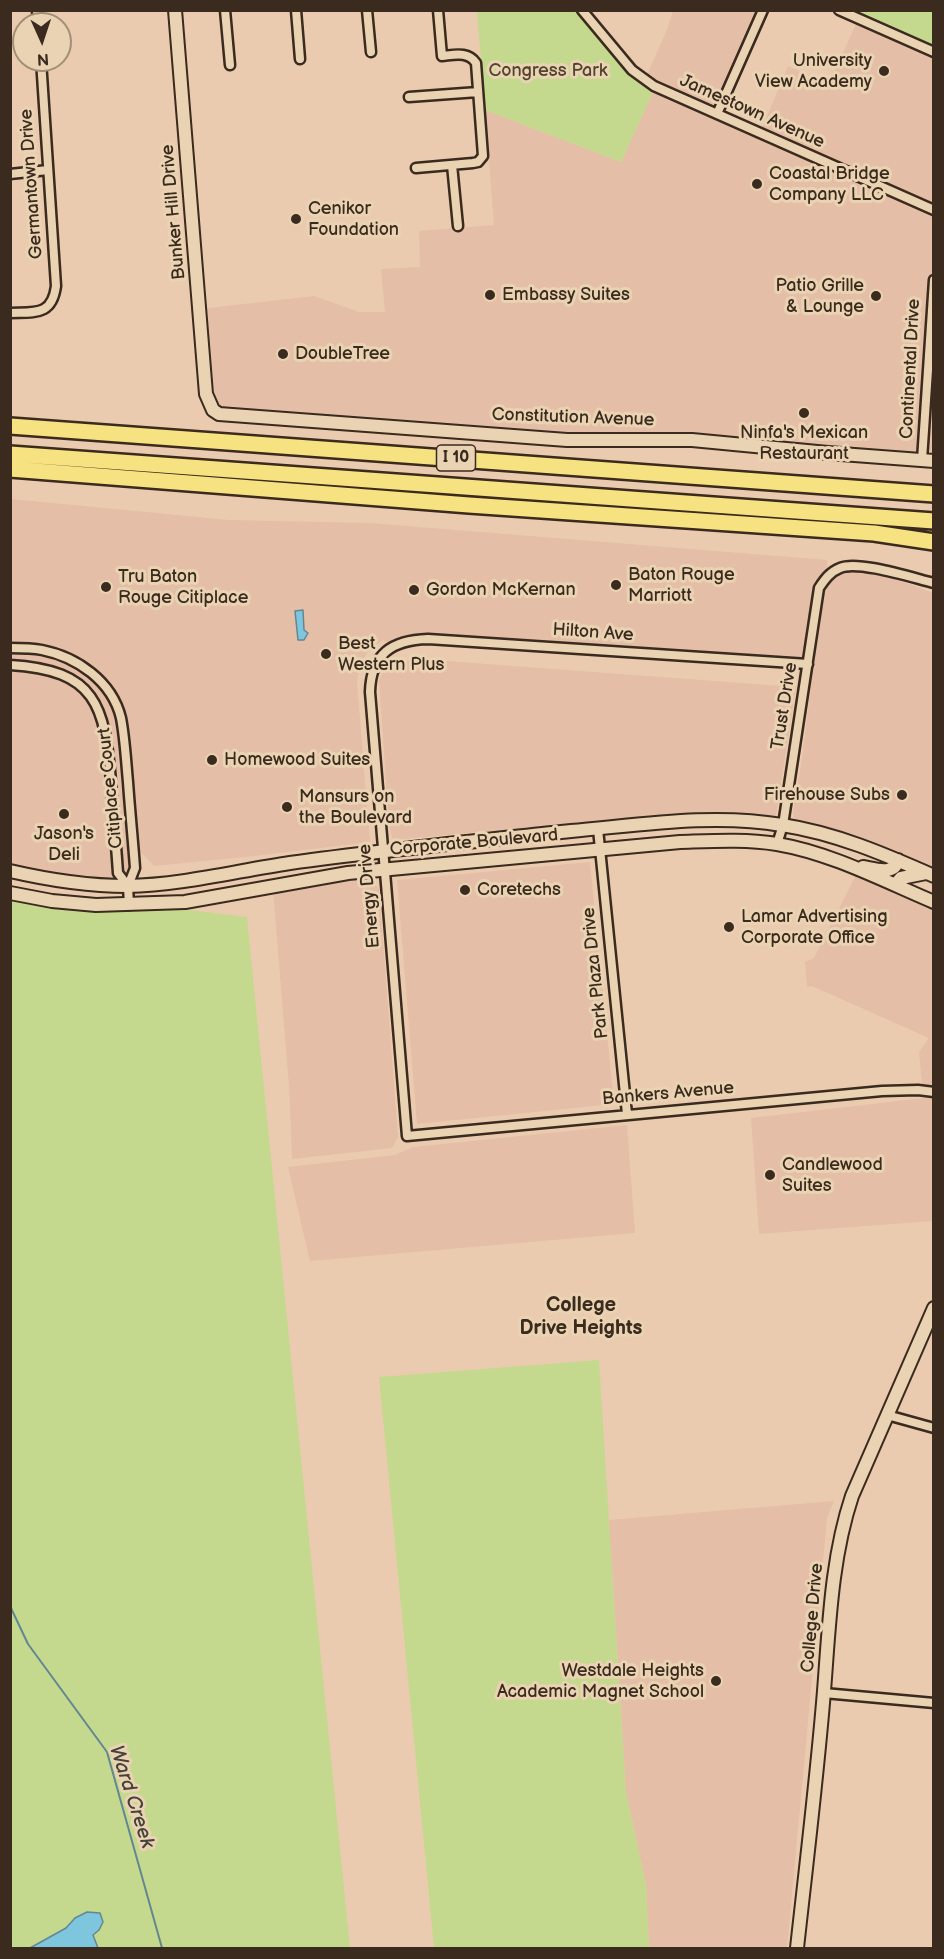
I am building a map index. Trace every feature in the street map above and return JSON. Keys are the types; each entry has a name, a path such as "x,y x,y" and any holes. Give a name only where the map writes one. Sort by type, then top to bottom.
{"highway":[{"name":"I 10","path":"10,426 933,494"},
{"name":"I 10","path":"10,454 933,521"},
{"path":"10,469 446,504 874,533 933,542"},
{"path":"902,491 933,489"}],"street":[{"name":"Bunker Hill Drive","path":"175,10 206,394 213,410"},
{"path":"225,10 230,65"},
{"path":"296,10 300,59"},
{"path":"367,10 371,52"},
{"path":"416,168 478,162 483,156 474,59 466,55 442,56 438,10"},
{"name":"Jamestown Avenue","path":"582,10 632,70 668,93 933,210"},
{"path":"717,114 763,10"},
{"path":"839,10 933,52"},
{"name":"Germantown Drive","path":"10,313 45,309 51,305 56,286 41,72"},
{"path":"409,97 478,92"},
{"path":"452,165 458,226"},
{"path":"10,174 48,170"},
{"name":"Continental Drive","path":"928,461 933,280"},
{"name":"Constitution Avenue","path":"213,410 230,417 567,440 692,440 928,461"},
{"name":"Trust Drive","path":"777,844 783,825 819,588 828,575 842,567 890,571 933,584"},
{"name":"Hilton Ave","path":"381,656 401,641 428,639 808,664"},
{"name":"Citiplace Court","path":"10,648 48,651 80,663 103,683 121,717 135,868 128,886 129,905"},
{"path":"44,668 48,651"},
{"name":"Energy Drive","path":"381,656 374,666 370,679 370,692 407,1136"},
{"name":"Citiplace Court","path":"10,665 44,668 71,678 96,705 104,721 118,873 128,886"},
{"path":"96,705 110,695"},
{"path":"111,790 128,789"},
{"name":"Corporate Boulevard","path":"10,872 87,885 128,886 186,881 235,871 382,850 700,820 754,821 839,837 930,874"},
{"path":"732,840 749,832 754,821"},
{"name":"Park Plaza Drive","path":"598,829 627,1114"},
{"path":"493,859 510,846 510,838"},
{"name":"Corporate Boulevard","path":"10,893 52,901 96,905 185,902 297,881 384,870 680,842 732,840 797,848 933,902"},
{"path":"849,867 888,870 894,868 898,860"},
{"path":"895,885 901,878 930,874"},
{"name":"Bankers Avenue","path":"407,1136 882,1091 933,1092"},
{"name":"College Drive","path":"797,1948 836,1558 843,1522 933,1308"},
{"path":"887,1415 933,1428"},
{"path":"824,1693 933,1703"}],"shaded area":[{"path":"673,11 757,11 718,98 712,104 704,103 647,75"},
{"path":"856,24 933,58 933,203 762,128 788,66 829,84"},
{"path":"653,92 748,135 756,131 933,210 934,280 922,460 554,438 219,414 208,403 199,309 314,296 359,312 385,312 381,269 420,267 419,231 494,225 485,110 621,162"},
{"path":"933,352 933,454 927,443"},
{"path":"11,499 229,520 370,523 827,560 828,575 819,588 808,664 428,639 392,646 383,640 367,653 361,664 357,681 370,842 154,866 133,844 136,880 104,881 92,876 51,873 11,864"},
{"path":"849,571 884,574 933,593 933,872 794,819 793,812 802,759 822,592 826,585 839,574"},
{"path":"419,659 796,687 776,816 467,833 393,840 389,826 379,681 386,664"},
{"path":"590,862 614,1104 417,1124 397,880"},
{"path":"856,875 933,909 933,1087 922,1085 919,1052 929,1038 812,986 807,987 805,962 814,958"},
{"path":"355,878 370,878 379,889 398,1137 392,1148 292,1159 289,1086 273,890 348,881"},
{"path":"933,1097 933,1221 759,1234 751,1118"},
{"path":"627,1125 635,1233 310,1261 288,1167 395,1155 413,1147"},
{"path":"834,1501 827,1518 787,1948 649,1948 646,1885 626,1792 609,1520"}],"green space":[{"name":"Congress Park","path":"477,11 575,11 630,76 653,92 621,162 485,110"},
{"path":"860,11 933,11 933,46 859,13"},
{"path":"11,888 247,917 350,1948 11,1948"},
{"path":"599,1360 626,1792 646,1885 649,1948 434,1948 379,1377"}],"water":[{"path":"303,610 304,630 308,633 304,640 298,640 295,611"},
{"path":"87,1912 100,1913 103,1922 93,1935 98,1948 30,1948 66,1928 75,1918"}],"waterway":[{"name":"Ward Creek","path":"10,1606 28,1644 107,1752 162,1948"}],"place":[{"name":"University View Academy","path":"884,71"},
{"name":"Coastal Bridge Company LLC","path":"757,184"},
{"name":"Cenikor Foundation","path":"296,219"},
{"name":"Embassy Suites","path":"490,295"},
{"name":"Patio Grille & Lounge","path":"876,296"},
{"name":"DoubleTree","path":"283,354"},
{"name":"Ninfa's Mexican Restaurant","path":"804,413"},
{"name":"Baton Rouge Marriott","path":"616,585"},
{"name":"Tru Baton Rouge Citiplace","path":"106,587"},
{"name":"Gordon McKernan","path":"414,590"},
{"name":"Best Western Plus","path":"326,654"},
{"name":"Homewood Suites","path":"212,760"},
{"name":"Firehouse Subs","path":"902,795"},
{"name":"Mansurs on the Boulevard","path":"287,807"},
{"name":"Jason's Deli","path":"64,814"},
{"name":"Coretechs","path":"465,890"},
{"name":"Lamar Advertising Corporate Office","path":"729,927"},
{"name":"Candlewood Suites","path":"770,1175"},
{"name":"Westdale Heights Academic Magnet School","path":"716,1681"}],"district":[{"name":"College Drive Heights","path":"581,1318"}]}
